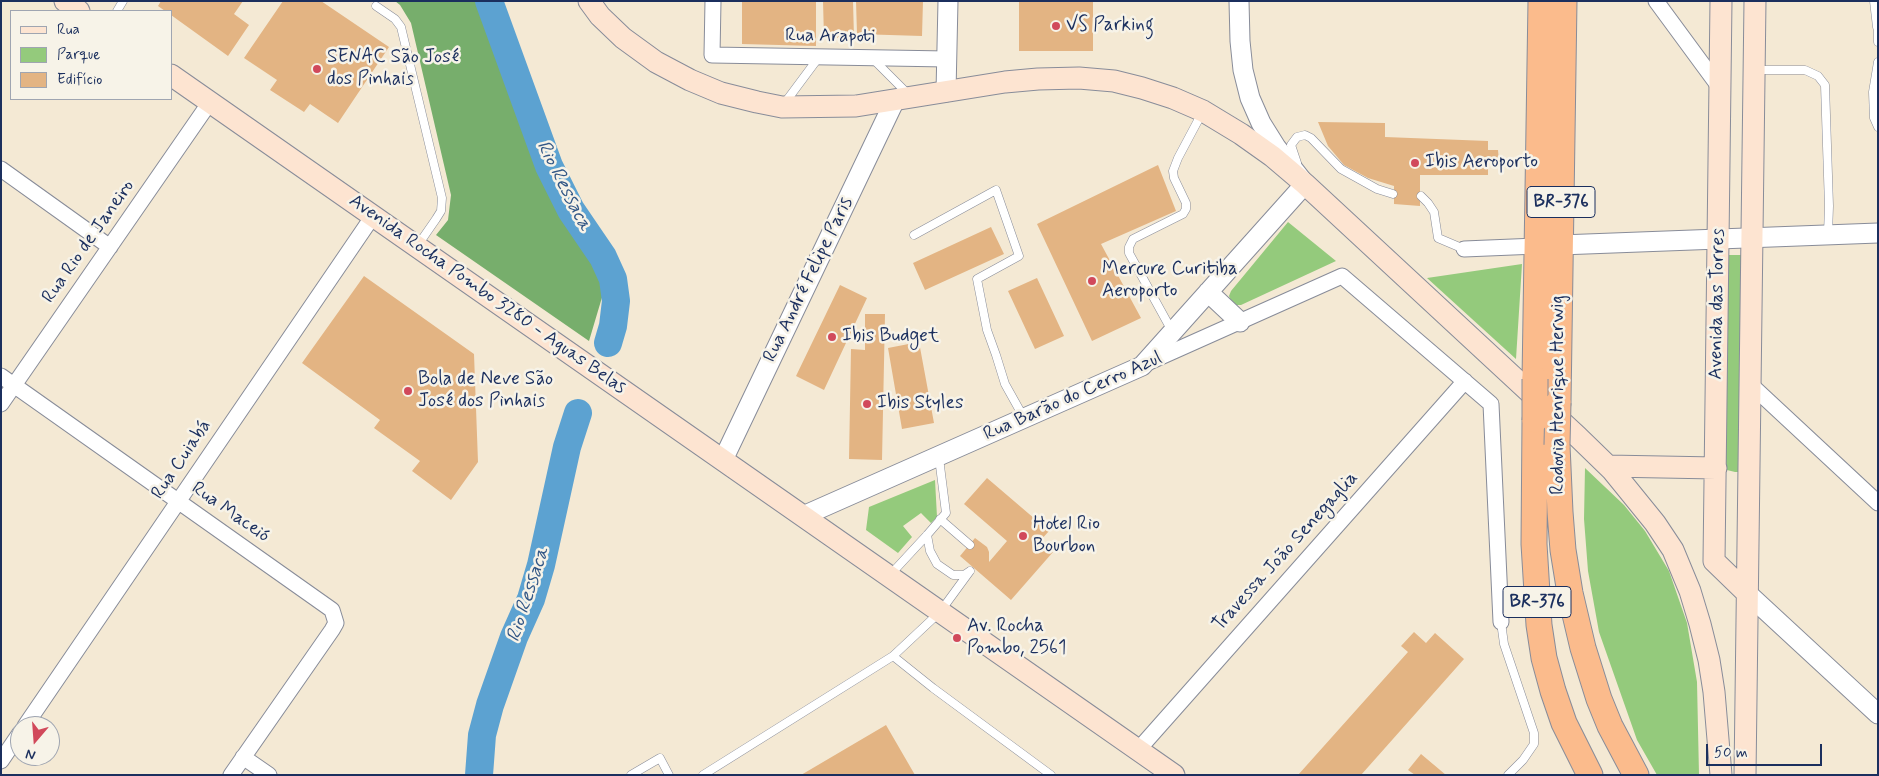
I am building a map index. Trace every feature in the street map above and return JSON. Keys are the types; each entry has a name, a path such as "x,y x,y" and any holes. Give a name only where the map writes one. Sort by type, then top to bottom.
{"highway":[{"name":"Rodovia Henrique Herwig","path":"1541,1 1549,245 1558,402 1557,445 1563,550 1570,593 1581,639 1599,699 1636,775"},
{"name":"Rodovia Henrique Herwig","path":"1564,1 1549,245 1535,379 1534,544 1538,625 1544,658 1553,691 1579,761"}],"main road":[{"path":"65,1 78,10"},
{"path":"589,1 600,16 623,38 656,62 690,80 721,93 782,107 856,106 1005,82 1078,78 1114,81 1173,98 1203,111 1241,134 1272,156 1305,184 1608,466 1634,495 1673,550 1690,591 1709,660 1714,692 1721,775"},
{"name":"Avenida das Torres","path":"1721,1 1714,561 1747,593"},
{"name":"Avenida das Torres","path":"1745,775 1755,1"},
{"name":"Avenida Rocha Pombo 3280 - Aguas Belas","path":"172,76 1174,775"},
{"path":"1608,466 1716,474 1749,481"},
{"path":"1714,692 1736,775"}],"street":[{"name":"Rua Arapoti","path":"713,1 712,55 947,59"},
{"path":"946,92 948,1"},
{"path":"1142,366 1305,184 1276,147 1262,124 1250,98 1243,70 1239,1"},
{"path":"1656,1 1720,88"},
{"name":"Rua André Felipe Paris","path":"723,460 904,99"},
{"name":"Rua Rio de Janeiro","path":"1,404 210,102"},
{"path":"1,169 110,247"},
{"name":"Rua Cuiabá","path":"32,716 373,216"},
{"path":"1464,249 1878,232"},
{"name":"Rua Barão do Cerro Azul","path":"803,516 1342,276 1465,381"},
{"path":"1208,292 1240,322"},
{"name":"Rua Maceió","path":"1,376 327,604 332,610 336,623 332,630 243,757"},
{"path":"1465,381 1491,404 1501,622"},
{"name":"Travessa João Senegaglia","path":"1138,750 1465,381"},
{"path":"1750,384 1878,503"},
{"path":"1747,593 1878,714"},
{"path":"1,761 10,748"},
{"path":"231,775 243,757 269,775"}],"lane":[{"path":"1874,1 1878,42"},
{"path":"376,6 394,19 401,28 442,198 441,211 417,247"},
{"path":"782,107 818,57"},
{"path":"872,58 904,99"},
{"path":"1878,62 1873,92 1874,118 1878,127"},
{"path":"1754,70 1805,70 1818,76 1825,86 1829,206 1828,234"},
{"path":"1172,332 1129,253 1129,247 1133,239 1183,214 1186,209 1186,203 1174,178 1173,171 1203,111"},
{"path":"1305,184 1291,145 1297,137 1305,135 1312,138 1340,169 1377,189 1393,194"},
{"path":"914,235 996,190 1019,256 977,279 987,330 1005,384 1024,418"},
{"path":"1421,196 1428,202 1434,212 1438,238 1464,249"},
{"path":"889,576 946,513 939,457"},
{"path":"940,519 970,545"},
{"path":"703,775 892,656 940,612 971,569 964,575 953,575 938,564 930,551 928,535"},
{"path":"1501,622 1504,644 1534,732 1534,744 1508,775"},
{"path":"892,656 1051,775"},
{"path":"631,775 660,758 669,775"}],"green space":[{"path":"395,1 481,1 541,166 559,203 602,271 603,294 589,341 436,235 448,220 451,195 411,23 400,5"},
{"path":"1288,222 1336,261 1241,305 1235,305 1229,296 1231,291"},
{"path":"1725,255 1746,255 1744,472 1727,470 1724,467"},
{"path":"1522,264 1516,359 1427,278"},
{"path":"1585,468 1624,505 1645,531 1669,571 1687,623 1697,682 1699,775 1657,775 1637,740 1599,632 1588,571 1584,519"},
{"path":"935,480 937,517 931,523 921,513 903,526 912,537 898,553 866,530 869,507"}],"building":[{"path":"161,1 243,1 234,14 249,25 228,56 172,16 172,10 164,10 158,6"},
{"name":"SENAC São José dos Pinhais","path":"283,1 321,1 389,47 338,123 310,104 304,112 270,90 277,80 244,58"},
{"path":"742,1 816,1 816,46 742,44"},
{"path":"823,1 853,1 854,38 824,38"},
{"path":"856,1 923,1 922,36 857,34"},
{"name":"VS Parking","path":"1019,1 1093,1 1093,51 1019,51"},
{"name":"Ibis Aeroporto","path":"1318,122 1385,123 1385,137 1488,141 1488,150 1498,150 1499,162 1488,162 1488,175 1420,175 1420,206 1394,204 1394,186 1368,178 1344,165 1328,146"},
{"name":"Mercure Curitiba Aeroporto","path":"1158,165 1176,211 1101,244 1141,318 1092,341 1037,224"},
{"path":"991,227 1004,254 925,290 913,263"},
{"name":"Bola de Neve São José dos Pinhais","path":"364,276 474,354 478,462 451,500 412,471 420,461 374,428 380,420 302,363"},
{"path":"1037,278 1064,336 1035,349 1008,291"},
{"name":"Ibis Budget","path":"840,285 867,298 824,390 796,376"},
{"name":"Ibis Styles","path":"865,314 885,314 882,460 849,459 851,349 865,350"},
{"path":"919,342 934,423 902,429 888,348"},
{"name":"Hotel Rio Bourbon","path":"987,478 1049,531 1040,541 1053,552 1011,600 960,556 975,538 987,547 989,562 1007,541 964,504"},
{"path":"1414,632 1426,643 1435,633 1464,659 1361,775 1298,775 1408,652 1401,646"},
{"path":"886,725 915,775 801,775"},
{"path":"1421,754 1446,775 1415,775 1408,770"}],"waterway":[{"name":"Rio Ressaca","path":"489,1 549,166 571,210 603,257 613,279 616,301 613,326 608,343"},
{"name":"Rio Ressaca","path":"479,775 482,735 490,705 514,637 531,599 541,565 567,447 578,413"}],"place":[{"name":"VS Parking","path":"1056,26"},
{"name":"SENAC São José dos Pinhais","path":"317,69"},
{"name":"Ibis Aeroporto","path":"1415,163"},
{"name":"Mercure Curitiba Aeroporto","path":"1092,281"},
{"name":"Ibis Budget","path":"832,337"},
{"name":"Bola de Neve São José dos Pinhais","path":"408,391"},
{"name":"Ibis Styles","path":"867,404"},
{"name":"Hotel Rio Bourbon","path":"1023,536"},
{"name":"Av. Rocha Pombo, 2561","path":"957,638"}]}
